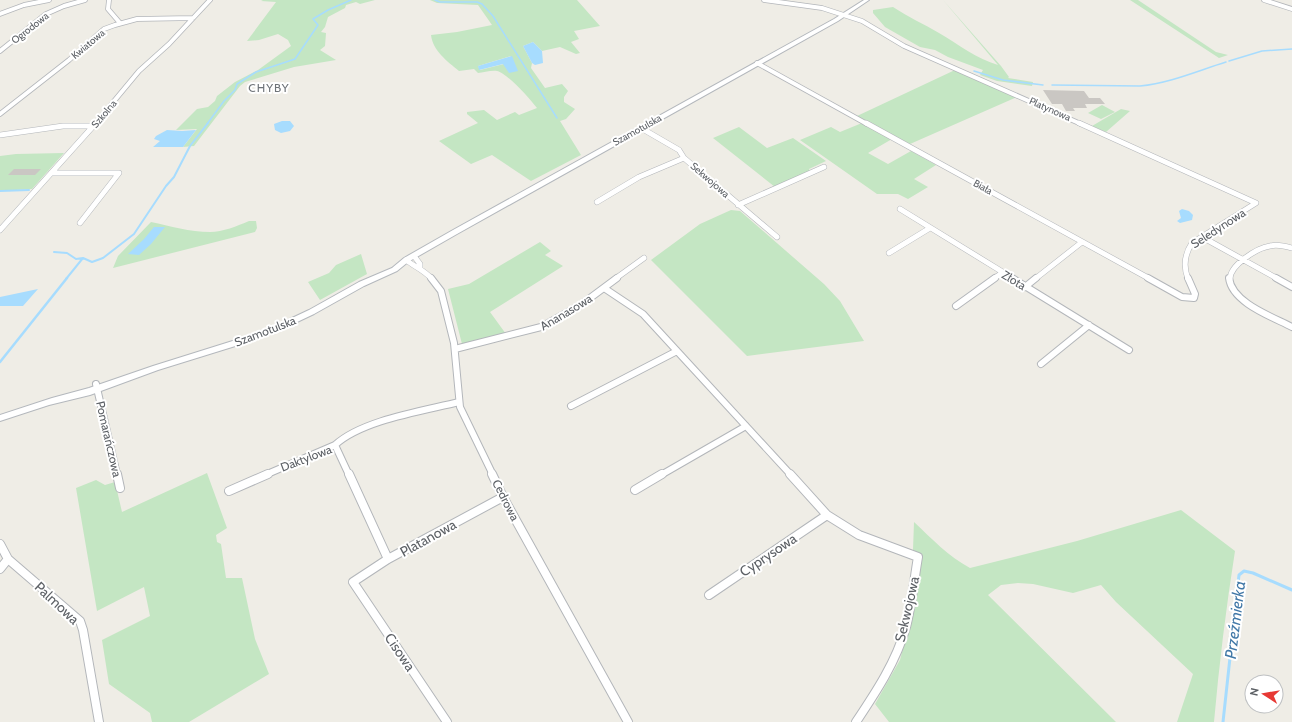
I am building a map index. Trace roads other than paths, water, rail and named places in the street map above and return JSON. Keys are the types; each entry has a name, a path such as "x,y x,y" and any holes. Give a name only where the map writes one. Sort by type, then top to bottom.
{"street":[{"path":"0,14 24,5 49,0"},
{"name":"Ogrodowa","path":"0,51 46,14 59,8 85,0"},
{"path":"109,0 108,9 120,23"},
{"name":"Szkolna","path":"0,230 93,126 139,71 169,44 210,0"},
{"name":"Platynowa","path":"764,0 822,8 868,24 904,46 1022,96 1256,203"},
{"name":"Szamotulska","path":"0,418 282,327 305,316 372,278 389,272 401,265 406,260 845,15 867,0"},
{"path":"1264,0 1292,9"},
{"name":"Kwiatowa","path":"0,114 69,60 104,29 140,18 193,18"},
{"name":"Biała","path":"755,64 1175,293 1189,298"},
{"path":"0,135 63,126 93,126"},
{"name":"Sekwojowa","path":"641,128 679,150 684,158 777,237"},
{"path":"597,202 639,177 684,158"},
{"path":"738,205 824,167"},
{"path":"51,173 119,173 80,223"},
{"name":"Seledynowa","path":"1189,298 1194,298 1196,294 1187,278 1185,252 1192,243 1256,203"},
{"name":"Złota","path":"900,209 1129,350"},
{"path":"889,253 930,228"},
{"path":"1202,237 1292,288"},
{"path":"1025,287 1082,242"},
{"path":"1292,248 1268,246 1244,260 1234,268 1230,274 1229,281 1233,289 1247,303 1292,327"},
{"name":"Cedrowa","path":"414,256 420,264 420,268"},
{"name":"Ananasowa","path":"455,349 536,330 582,304 644,258"},
{"name":"Cedrowa","path":"406,260 415,268 420,268 432,278 440,290 455,349 460,407 503,496 628,722"},
{"path":"956,306 1002,273"},
{"path":"604,288 642,314 827,515"},
{"path":"1041,364 1089,326"},
{"path":"571,406 677,351"},
{"name":"Pomarańczowa","path":"97,387 120,488"},
{"path":"335,445 338,440 368,427 459,402"},
{"path":"635,490 746,426"},
{"name":"Daktylowa","path":"229,491 335,445 388,559"},
{"name":"Platanowa","path":"354,582 388,559 503,496"},
{"name":"Sekwojowa","path":"827,515 859,535 918,557 906,628 895,657 873,696 856,722"},
{"name":"Cyprysowa","path":"709,595 827,515"},
{"name":"Palmowa","path":"0,544 8,559 80,621 83,630 99,722"},
{"path":"0,569 8,559"},
{"name":"Cisowa","path":"354,582 447,722"}],"water":[{"path":"533,42 542,51 543,63 535,65 532,63 523,46"},
{"path":"512,56 518,71 509,73 503,64 479,70 478,66"},
{"path":"282,121 290,121 294,126 290,131 281,133 275,130 274,124"},
{"path":"167,130 196,130 183,147 153,147 160,141 154,139 156,136"},
{"path":"1182,209 1189,211 1193,215 1192,220 1180,223 1177,221 1181,218 1179,211"},
{"path":"154,227 165,227 151,244 139,255 128,254 144,239"},
{"path":"38,289 23,306 0,306 0,297"}],"waterway":[{"path":"207,124 224,101 235,90 237,84 256,72 295,59 318,25 313,19 328,10 351,0"},
{"path":"435,0 440,2 477,2 482,4 493,16 557,118"},
{"path":"1229,61 1262,51 1292,49"},
{"path":"1052,85 1140,86 1173,79 1226,62"},
{"path":"974,71 1003,80 1043,85"},
{"path":"83,258 92,262 103,258 134,234 166,186 174,177 190,146 208,123"},
{"path":"0,191 29,190"},
{"path":"54,252 67,253 76,259 83,258"},
{"path":"66,279 83,258"},
{"path":"0,362 67,278"},
{"name":"Przeźmierka","path":"1223,722 1239,575 1244,571 1253,573 1292,590"}],"district":[{"name":"CHYBY","path":"269,87"}]}
